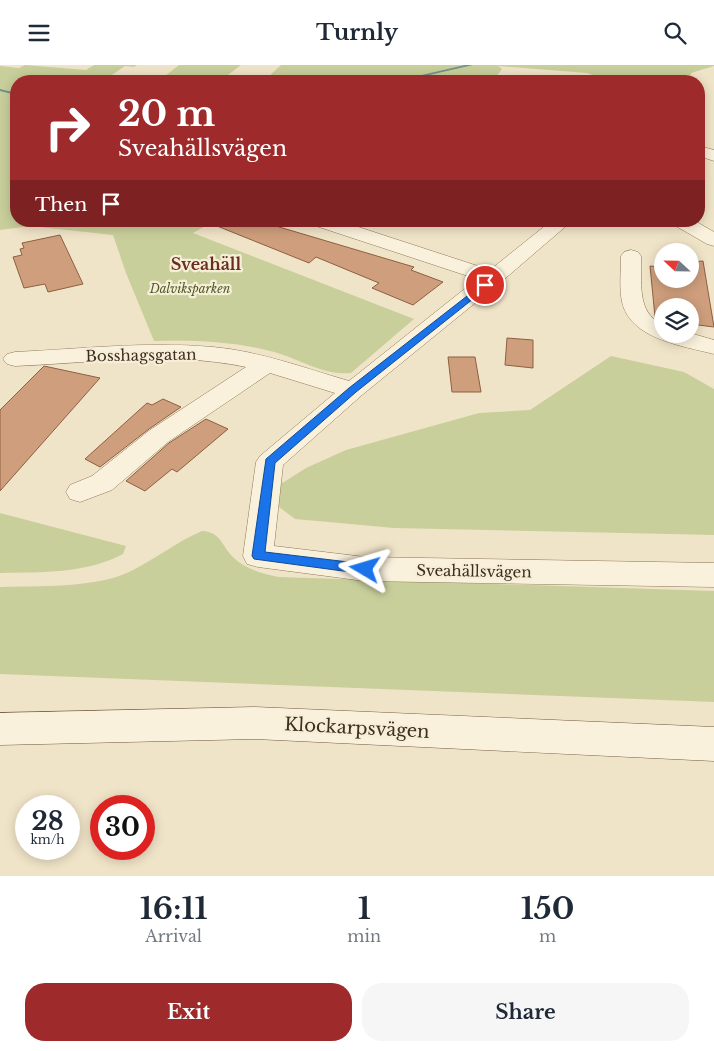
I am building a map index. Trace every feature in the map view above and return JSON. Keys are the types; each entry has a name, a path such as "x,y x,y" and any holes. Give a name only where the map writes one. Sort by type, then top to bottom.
{"street":[{"path":"338,227 494,278"},
{"name":"Sveahällsvägen","path":"556,227 353,390 270,461 258,556 365,569 714,575"},
{"path":"691,227 714,240"},
{"path":"631,255 632,302 636,315 647,325 654,328"},
{"path":"699,343 714,347"},
{"name":"Bosshagsgatan","path":"15,359 152,352 214,354 265,365 353,390"},
{"path":"80,492 102,483 159,436 265,365"},
{"name":"Klockarpsvägen","path":"0,729 255,723 714,744"}],"green space":[{"name":"Dalviksparken","path":"25,65 86,70 94,65 137,65 134,67 125,66 112,75 10,75 10,227 22,227 0,230 0,66 19,68"},
{"path":"179,65 241,65 228,75 166,75"},
{"path":"281,65 714,65 691,73 691,75 593,75 498,66 502,69 498,75 270,75"},
{"name":"Dalviksparken","path":"39,227 204,227 193,233 414,319 351,373 322,370 274,352 244,345 199,341 154,341 126,273 113,235"},
{"path":"611,356 684,372 714,389 714,535 394,528 295,519 279,507 276,487 306,468 346,450 479,413 530,410"},
{"path":"0,513 126,546 123,554 109,561 79,569 0,573"},
{"path":"202,531 217,537 233,557 243,565 261,573 279,577 714,591 714,702 0,674 0,587 83,584 115,577 129,572"}],"building":[{"path":"219,227 279,227 414,267 411,270 443,282 413,305 372,288 379,283 316,257 309,263"},
{"path":"60,235 83,284 48,292 45,284 24,288 13,257 22,255 20,249 24,248 22,243"},
{"path":"699,261 703,261 714,327 699,325 699,298 654,298 654,307 650,266 654,266 654,288 699,288"},
{"path":"507,338 533,340 533,368 505,365"},
{"path":"448,357 475,357 481,392 452,392"},
{"path":"44,366 100,378 0,491 0,410"},
{"path":"163,399 181,407 100,467 85,459 147,403 152,405"},
{"path":"206,419 228,429 177,472 172,469 145,491 126,481 169,443"}],"waterway":[{"path":"425,75 471,65"},
{"path":"0,90 10,92"}],"district":[{"name":"Sveahäll","path":"206,264"}],"route":[{"path":"365,569 258,556 270,461 353,390 485,285"}]}
